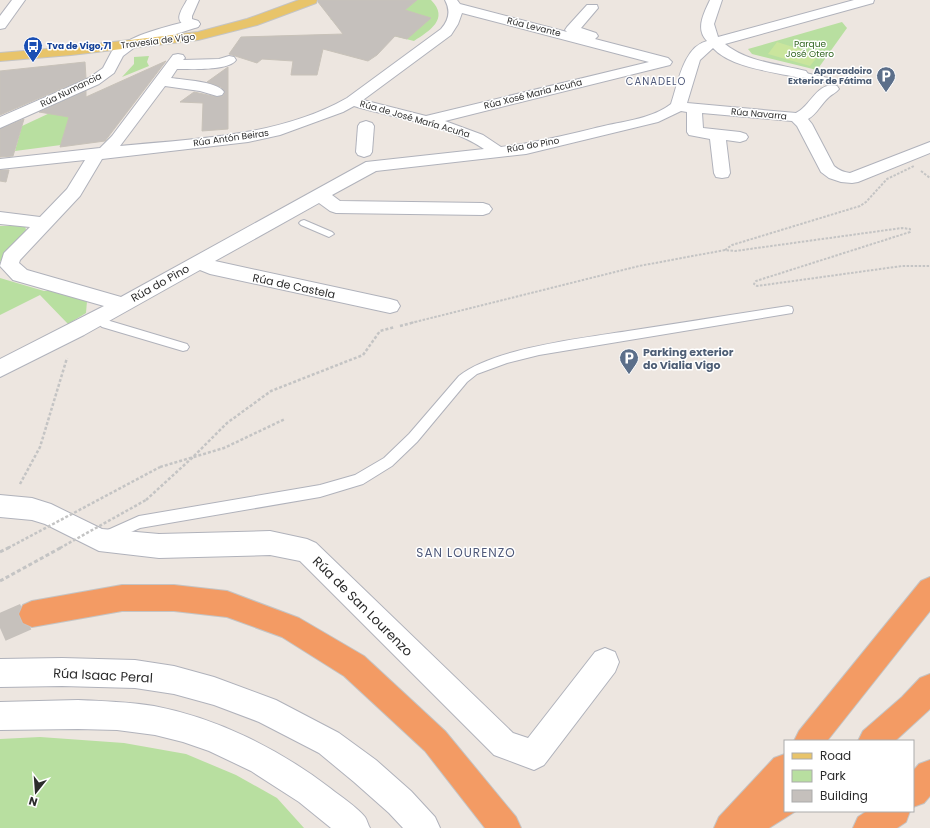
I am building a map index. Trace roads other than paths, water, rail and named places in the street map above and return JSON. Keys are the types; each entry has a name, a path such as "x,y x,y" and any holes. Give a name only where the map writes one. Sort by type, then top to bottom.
{"highway":[{"path":"810,740 930,590"},
{"path":"32,614 122,598 174,598 227,604 290,627 354,666 435,741 505,828"},
{"path":"874,740 912,707 930,688"},
{"path":"730,828 784,770"},
{"path":"914,791 930,775"},
{"path":"740,828 784,801"},
{"path":"869,828 893,812"}],"main road":[{"name":"Travesía de Vigo","path":"0,57 198,36 226,30 281,12 311,0"},
{"name":"Travesía de Vigo","path":"0,47 193,24 250,9 269,2"}],"street":[{"path":"0,25 19,0"},
{"path":"193,0 185,16 186,21 193,24"},
{"path":"716,0 706,31 714,43 724,52 740,58 801,74"},
{"path":"740,137 694,132 686,107 690,66 693,58 714,43 868,0"},
{"name":"Rúa Levante","path":"453,3 665,62 690,66"},
{"name":"Rúa Antón Beiras","path":"0,164 248,137 274,132 326,114 352,101 446,32 454,20 453,3"},
{"name":"Rúa Levante","path":"592,8 572,30 604,39 613,47"},
{"name":"Rúa Numancia","path":"0,123 98,78 109,70 117,54 132,44 149,37 193,24"},
{"path":"636,53 643,62 639,68"},
{"path":"121,304 20,275 9,265 12,258 74,192 100,154 118,139 176,62 220,63 229,60"},
{"name":"Rúa Xosé María Acuña","path":"427,121 665,62"},
{"path":"161,81 203,87 217,92"},
{"path":"798,118 806,116 813,109 829,85"},
{"name":"Rúa de José María Acuña","path":"352,101 377,109 427,121 485,141 497,152"},
{"name":"Rúa Navarra","path":"686,107 798,118 804,124 827,168 832,174 844,178 852,178 930,147"},
{"name":"Rúa do Pino","path":"0,369 97,318 372,166 526,149 653,119 673,110 686,107"},
{"path":"364,152 366,126"},
{"path":"717,135 722,173"},
{"path":"320,195 336,206 483,209"},
{"path":"0,218 44,223"},
{"name":"Rúa de Castela","path":"201,261 210,267 390,306"},
{"name":"Rúa de San Lourenzo","path":"8,498 32,509 52,515 99,540 159,546 270,543 307,551 504,745 534,755 605,662"},
{"name":"Rúa Isaac Peral","path":"0,673 62,672 135,674 174,680 221,693 266,710 328,744 365,771 388,791 424,828"},
{"path":"0,716 113,716 155,721 192,731 242,750 269,765 297,783 354,828"}],"lane":[{"path":"801,74 829,85"},
{"path":"304,223 329,234"},
{"path":"99,540 139,522 320,491 358,480 388,462 413,438 462,379 473,371 505,359 592,341 788,310"},
{"path":"97,318 106,324 183,347"}],"tunnel":[{"path":"0,628 32,614"}],"place":[{"name":"Tva de Vigo,71","path":"33,63"},
{"name":"Aparcadoiro Exterior de Fátima","path":"886,93"},
{"name":"Parking exterior do Vialia Vigo","path":"629,375"}],"district":[{"name":"CANADELO","path":"656,81"},
{"name":"SAN LOURENZO","path":"466,553"}],"park label":[{"name":"Parque José Otero","path":"810,50"}]}
